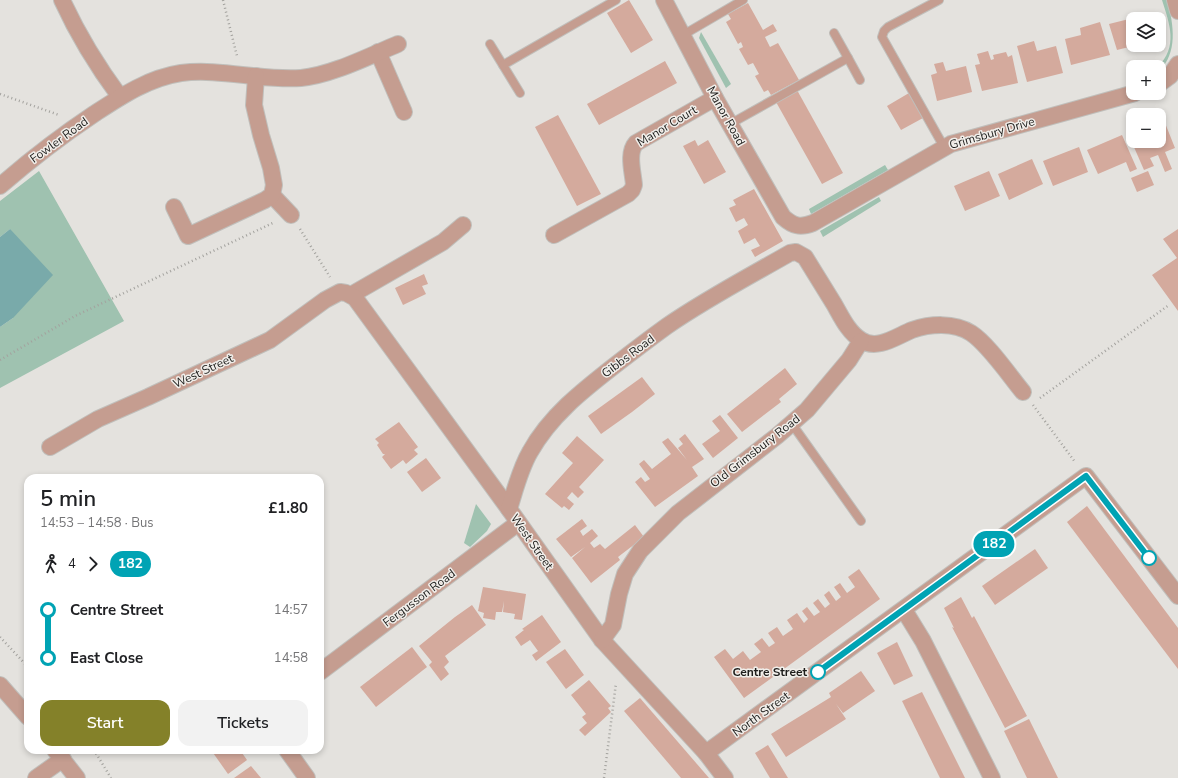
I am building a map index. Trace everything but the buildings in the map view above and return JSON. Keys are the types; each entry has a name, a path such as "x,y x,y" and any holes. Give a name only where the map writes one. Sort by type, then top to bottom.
{"street":[{"path":"62,0 86,47 120,97"},
{"name":"Manor Road","path":"664,0 715,98 783,217 796,226"},
{"path":"1175,0 1178,11"},
{"name":"Fowler Road","path":"0,186 25,164 81,123 120,97 159,79 179,74 200,72 222,72 284,78 302,78 331,71 398,44"},
{"path":"378,52 404,112"},
{"path":"1166,79 1170,76 1178,64"},
{"path":"174,207 188,236 265,200 272,195 274,185 272,174 254,105 249,75"},
{"name":"Grimsbury Drive","path":"796,226 813,224 944,147 1126,96"},
{"name":"Manor Court","path":"554,236 628,194 632,190 634,185 631,153 632,147 636,143 715,98"},
{"path":"272,195 291,215"},
{"name":"West Street","path":"50,447 98,419 270,340 325,300 346,294 443,242 463,225"},
{"name":"Gibbs Road","path":"509,509 522,469 530,452 550,424 572,401 590,385 667,326 726,289 790,253 796,252 805,257 845,322 861,341"},
{"name":"West Street","path":"346,294 355,298 509,509 602,640 706,753 725,778"},
{"path":"861,341 879,344 889,341 911,330 923,327 946,325 960,327 971,333 982,343 1023,392"},
{"name":"Old Grimsbury Road","path":"602,640 613,625 618,594 625,574 640,551 678,513 792,424 807,410 849,360 861,341"},
{"path":"1086,476 1178,596"},
{"name":"North Street","path":"706,753 1086,476"},
{"name":"Fergusson Road","path":"324,669 518,523"},
{"path":"904,610 923,641 992,778"},
{"path":"0,685 24,712"},
{"path":"36,778 59,754 77,778"},
{"path":"290,754 307,778"}],"lane":[{"path":"503,65 616,0"},
{"path":"682,35 743,0"},
{"path":"939,0 888,27 884,31 882,37 944,147"},
{"path":"834,33 860,80"},
{"path":"490,44 520,93"},
{"path":"730,124 848,58"},
{"path":"792,424 861,521"}],"path":[{"path":"223,0 249,75"},
{"path":"0,94 81,123"},
{"path":"0,360 75,316 291,215 346,294"},
{"path":"1086,476 1032,404 1169,305"},
{"path":"0,637 24,663"},
{"path":"604,778 619,658"},
{"path":"96,754 111,778"}],"green space":[{"path":"1162,0 1167,0 1173,29 1172,47 1166,62 1166,60 1163,60 1170,43 1170,27"},
{"path":"701,32 731,84 726,88 699,38"},
{"path":"885,165 888,170 811,214 809,209"},
{"path":"39,171 124,321 0,388 0,327 13,318 10,229 0,237 0,201"},
{"path":"879,197 881,201 823,237 820,231"},
{"path":"476,504 491,524 487,531 470,547 464,543"}],"water":[{"path":"10,229 53,275 13,318 0,327 0,237"}],"bus line":[{"name":"182","path":"818,672 1086,476 1149,558"}],"place":[{"name":"Centre Street","path":"818,672"}]}
